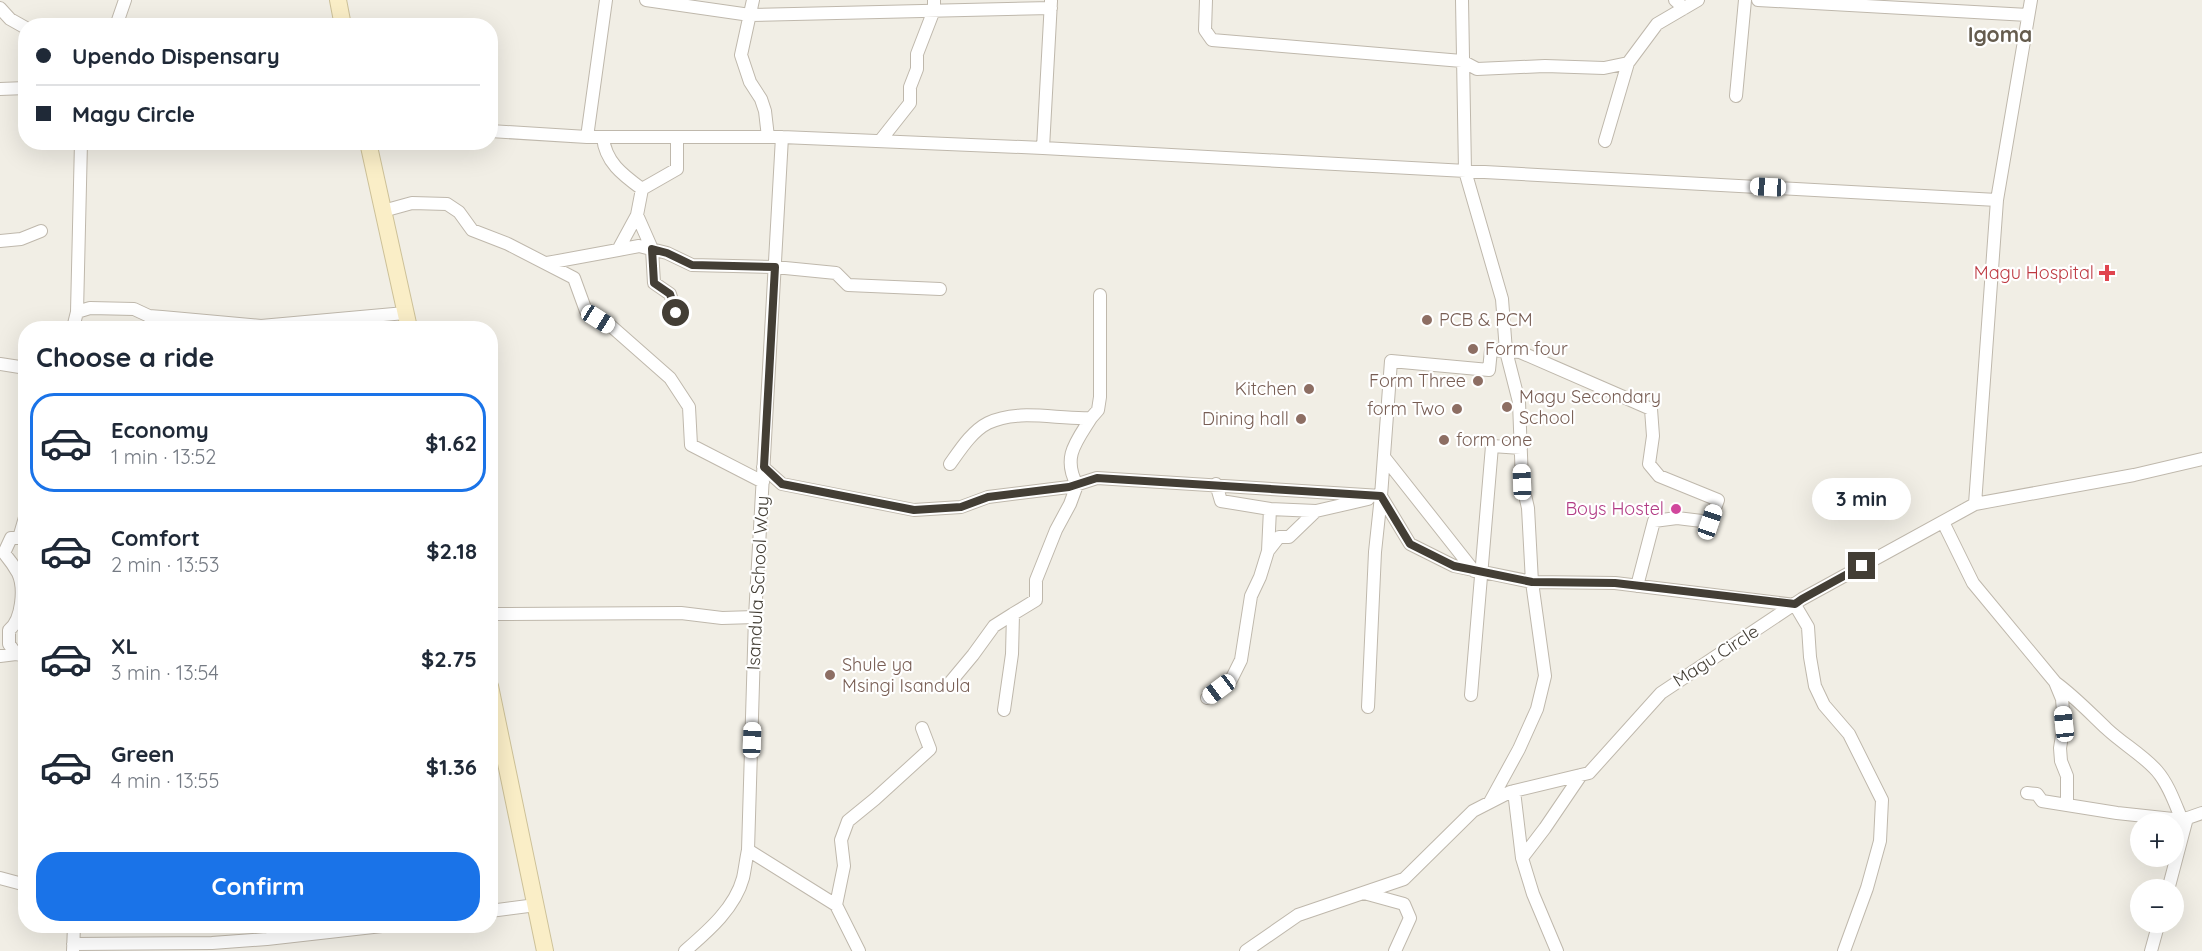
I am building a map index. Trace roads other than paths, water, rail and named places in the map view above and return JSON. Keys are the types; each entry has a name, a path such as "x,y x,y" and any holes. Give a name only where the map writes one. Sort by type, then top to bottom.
{"main road":[{"path":"338,0 341,18"},
{"path":"370,150 407,321"},
{"path":"498,724 545,951"}],"street":[{"path":"119,18 125,0"},
{"path":"587,137 606,0"},
{"path":"646,0 750,15 934,5 1051,4 1043,148"},
{"path":"753,0 741,55 750,82 761,99 765,111 768,137"},
{"path":"1206,0 1205,30 1212,40 1462,61 1477,69 1545,66 1604,68 1628,63"},
{"path":"1462,0 1465,171 1502,299 1506,351 1519,402 1522,482 1528,508 1532,582 1545,676 1537,709 1519,749 1490,802"},
{"path":"1605,141 1628,63 1657,24 1679,4 1698,0"},
{"path":"1736,96 1745,0"},
{"path":"1758,0 2028,15"},
{"path":"1975,504 1997,200 2031,0"},
{"path":"880,141 910,103 910,87 917,69 917,54 934,5"},
{"path":"0,8 10,19 18,24"},
{"path":"0,89 18,88"},
{"path":"498,131 587,137 782,137 1043,148 1997,200"},
{"path":"603,137 604,149 617,171 642,189"},
{"path":"618,250 637,215 642,189 677,169 677,137"},
{"name":"Isandula School Way","path":"685,951 708,931 732,902 743,879 748,850 755,617 782,137"},
{"path":"75,321 77,312 81,150"},
{"path":"383,211 412,203 447,204 459,212 472,230 508,244 574,278 586,311 626,339 670,378 689,407 691,445 763,482"},
{"path":"637,215 652,249 654,283 670,294 676,313"},
{"path":"0,241 21,239 41,231"},
{"path":"547,263 639,246 667,253 692,265 775,267 836,273 848,285 940,289"},
{"path":"948,685 994,626 1036,600 1036,580 1077,485 1070,472 1070,453 1091,418 1098,411 1100,295"},
{"path":"77,312 90,308 134,309 149,316 206,321"},
{"path":"162,317 164,321"},
{"path":"1368,706 1375,552 1391,361 1489,370 1491,350 1520,352 1651,409 1653,436 1649,464 1659,476 1718,500 1710,522 1677,518 1654,521 1638,586"},
{"path":"0,364 18,367"},
{"path":"950,464 965,442 986,423 1011,416 1091,418"},
{"path":"1471,695 1478,571 1492,446 1521,448"},
{"path":"1384,457 1478,571"},
{"name":"Magu Circle","path":"1246,951 1298,915 1404,879 1473,811 1490,802 1514,791 1589,773 1661,693 1802,599 1975,504 2134,475 2202,459"},
{"path":"764,467 782,484 914,510 961,507 988,497 1069,487 1097,478 1381,496"},
{"path":"1216,484 1221,501 1270,508 1316,511 1381,496"},
{"path":"1381,496 1410,544 1454,566 1532,582 1615,583 1795,604 1808,627 1815,686 1824,705 1849,734 1882,800 1880,841 1867,888 1844,951"},
{"path":"1207,698 1231,680 1241,660 1251,596 1260,577 1268,550 1270,508"},
{"path":"1268,550 1279,537 1289,537 1316,511"},
{"path":"1943,522 1973,583 2055,682 2074,696 2108,730 2157,771 2185,819 2171,879"},
{"path":"18,538 11,538 4,553 18,573"},
{"path":"498,614 681,613 722,618 755,617"},
{"path":"1004,710 1012,654 1013,614"},
{"path":"18,616 15,625 9,630 9,644 18,652"},
{"path":"0,656 18,655"},
{"path":"2055,682 2062,699 2064,724 2060,748 2061,761 2067,776 2067,804"},
{"path":"836,904 843,866 841,840 848,821 930,748 922,728"},
{"path":"1522,858 1581,775"},
{"path":"1514,791 1522,858 1533,894 1557,951"},
{"path":"2027,793 2037,794 2042,801 2116,813 2185,819 2202,813"},
{"path":"748,850 836,904 859,951"},
{"path":"0,878 18,883"},
{"path":"1364,893 1404,904 1410,918 1395,951"},
{"path":"498,910 536,905"},
{"path":"74,933 73,948 212,943 277,933"},
{"path":"2151,951 2156,933"}],"place":[{"name":"Magu Hospital","path":"2107,273"},
{"name":"PCB & PCM","path":"1427,320"},
{"name":"Form four","path":"1473,349"},
{"name":"Form Three","path":"1478,381"},
{"name":"Kitchen","path":"1309,389"},
{"name":"Magu Secondary School","path":"1507,407"},
{"name":"form Two","path":"1457,409"},
{"name":"Dining hall","path":"1301,419"},
{"name":"form one","path":"1444,440"},
{"name":"Boys Hostel","path":"1676,509"},
{"name":"Shule ya Msingi Isandula","path":"830,675"}],"district":[{"name":"Igoma","path":"2000,35"}]}
